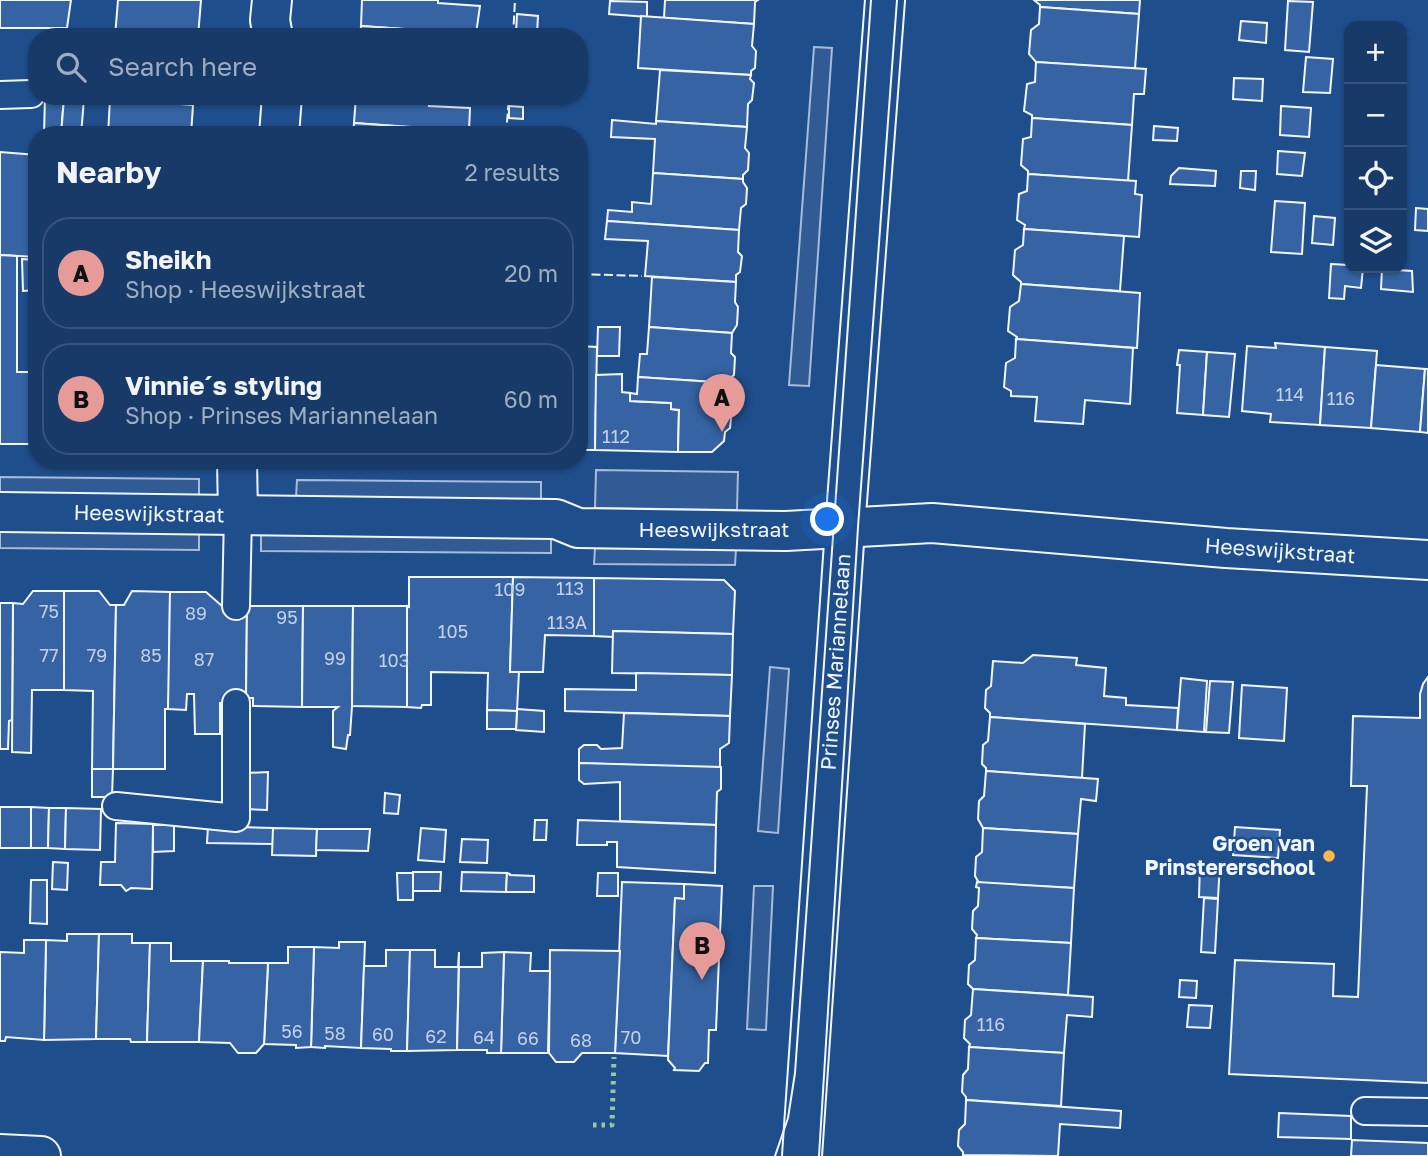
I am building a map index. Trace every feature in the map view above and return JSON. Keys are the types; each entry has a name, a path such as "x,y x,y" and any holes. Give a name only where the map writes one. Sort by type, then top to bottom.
{"street":[{"path":"271,28 272,0"},
{"name":"Prinses Mariannelaan","path":"802,1156 885,0"},
{"path":"280,126 281,105"},
{"path":"237,469 238,515"},
{"name":"Heeswijkstraat","path":"0,512 556,519 578,528 591,529 763,532 932,523 1226,548 1428,560"},
{"path":"0,1154 41,1156"}],"lane":[{"path":"0,95 28,94"},
{"path":"236,606 238,515"},
{"path":"116,806 236,818 236,703"},
{"path":"1365,1111 1428,1112"}],"shaded area":[{"path":"814,47 832,48 809,386 789,385"},
{"path":"596,470 738,472 737,510 595,508"},
{"path":"0,477 199,479 199,495 0,494"},
{"path":"297,480 541,482 541,499 296,497"},
{"path":"0,531 199,533 199,550 0,548"},
{"path":"261,534 551,536 551,553 261,551"},
{"path":"595,548 736,549 735,565 594,564"},
{"path":"770,667 789,669 778,833 758,831"},
{"path":"754,886 773,886 766,1030 747,1029"}],"building":[{"path":"0,0 71,0 67,28 0,28"},
{"path":"118,0 201,0 199,28 116,28"},
{"path":"362,0 438,0 438,3 480,6 477,28 361,26"},
{"path":"665,0 758,0 755,2 754,24 664,18"},
{"path":"1034,0 1140,0 1139,14 1040,7"},
{"path":"610,1 647,2 647,17 609,14"},
{"path":"1288,1 1313,2 1309,52 1285,50"},
{"path":"1040,7 1139,14 1135,69 1036,62 1029,54 1031,30 1039,24"},
{"path":"517,14 538,16 537,28 516,28"},
{"path":"641,16 754,24 752,46 756,51 755,68 751,75 638,68"},
{"path":"1241,21 1267,23 1266,43 1239,40"},
{"path":"1306,57 1333,59 1330,93 1303,92"},
{"path":"1036,62 1146,69 1144,94 1134,94 1132,125 1032,118 1032,115 1024,111 1027,84 1035,82"},
{"path":"660,70 751,75 750,79 754,83 752,100 748,104 747,127 656,121"},
{"path":"1234,78 1263,79 1262,101 1233,99"},
{"path":"45,105 63,105 62,126 44,126"},
{"path":"63,105 84,105 82,126 62,126"},
{"path":"110,105 193,105 192,126 108,126"},
{"path":"355,105 470,108 469,126 354,123"},
{"path":"509,106 523,107 523,119 509,118"},
{"path":"1281,106 1311,108 1309,137 1280,135"},
{"path":"1032,118 1132,125 1128,181 1028,174 1021,165 1023,139 1031,137"},
{"path":"612,120 747,127 745,148 749,153 748,170 743,179 653,173 655,139 611,137"},
{"path":"354,123 394,126 354,126"},
{"path":"1154,126 1178,128 1177,141 1153,140"},
{"path":"1278,151 1305,153 1302,176 1277,174"},
{"path":"0,152 28,154 28,257 0,255"},
{"path":"1179,168 1216,171 1215,186 1170,184 1171,176"},
{"path":"1241,171 1256,171 1255,190 1240,188"},
{"path":"653,173 743,179 747,188 746,204 741,208 739,230 607,221 608,210 632,212 632,202 651,204"},
{"path":"1028,174 1136,181 1135,194 1142,195 1139,237 1024,229 1025,225 1017,220 1019,194 1027,191"},
{"path":"1275,201 1305,203 1302,254 1271,252"},
{"path":"1416,208 1428,209 1428,231 1415,230"},
{"path":"1314,216 1335,218 1333,245 1312,243"},
{"path":"607,221 739,230 738,252 742,256 736,282 645,276 648,241 605,239"},
{"path":"1024,229 1124,236 1120,291 1021,284 1013,275 1015,250 1023,245"},
{"path":"0,255 17,256 17,372 28,372 28,444 0,444"},
{"path":"22,259 28,259 28,291 23,291"},
{"path":"1331,264 1344,265 1344,273 1362,273 1361,288 1345,286 1344,299 1329,298"},
{"path":"1412,271 1413,292 1381,289 1382,273"},
{"path":"652,277 736,282 737,325 732,333 649,327"},
{"path":"1021,284 1140,293 1137,348 1016,339 1017,337 1008,331 1010,307 1019,301"},
{"path":"598,327 620,327 619,356 597,356"},
{"path":"649,327 732,333 734,375 729,379 729,383 638,377 640,354 647,354"},
{"path":"1016,339 1133,348 1130,404 1085,400 1083,424 1035,421 1037,397 1011,396 1011,391 1004,387 1006,363 1015,358"},
{"path":"1275,343 1325,347 1320,425 1270,422 1271,414 1242,411 1247,346 1276,348"},
{"path":"588,346 597,347 595,450 588,450"},
{"path":"1325,347 1377,351 1371,428 1320,425"},
{"path":"1179,350 1207,352 1203,415 1177,413"},
{"path":"1207,352 1235,354 1229,417 1203,415"},
{"path":"1376,365 1425,369 1420,432 1371,428"},
{"path":"1425,369 1428,369 1428,433 1420,432"},
{"path":"622,374 622,392 630,393 630,401 671,403 671,409 679,410 678,452 595,450 596,375"},
{"path":"638,377 729,383 728,405 732,409 730,428 725,432 724,441 712,452 678,452 679,410 671,409 671,403 630,401 630,393 637,394"},
{"path":"409,577 513,577 510,672 519,671 517,711 487,710 488,673 431,672 431,705 422,705 421,708 407,707"},
{"path":"513,577 594,578 594,636 545,635 543,672 510,672"},
{"path":"594,578 724,580 735,591 733,634 613,631 613,637 594,636"},
{"path":"33,591 64,591 64,690 32,690 31,753 12,752 13,603 23,604"},
{"path":"64,591 99,591 110,605 116,605 113,769 92,769 93,691 64,690"},
{"path":"132,591 170,592 165,769 113,769 116,605 124,605"},
{"path":"170,592 206,592 222,606 247,606 246,698 236,703 220,703 220,734 195,734 194,694 187,694 186,710 168,709"},
{"path":"0,603 13,603 12,720 9,721 8,749 0,749"},
{"path":"247,606 303,606 302,707 253,706 253,698 246,698"},
{"path":"303,606 353,606 352,706 346,749 333,747 333,711 338,707 302,707"},
{"path":"353,606 407,606 407,707 352,706"},
{"path":"613,631 733,634 732,675 612,673"},
{"path":"1033,655 1077,658 1076,665 1106,668 1104,696 1126,698 1126,705 1178,708 1177,730 990,717 985,708 986,690 991,686 993,661 1023,663"},
{"path":"636,673 732,675 730,716 565,711 565,689 636,690"},
{"path":"1428,677 1428,1083 1229,1074 1235,960 1334,964 1333,996 1358,997 1367,786 1351,786 1353,716 1420,718 1420,694"},
{"path":"1181,678 1207,681 1204,732 1177,730"},
{"path":"1210,681 1233,682 1229,733 1206,732"},
{"path":"1242,685 1287,688 1284,741 1239,738"},
{"path":"517,709 544,711 544,732 516,730"},
{"path":"487,710 517,711 516,729 487,729"},
{"path":"624,713 730,716 729,743 720,749 720,768 579,763 579,749 584,745 597,745 601,749 622,748"},
{"path":"990,717 1085,724 1082,778 986,771 982,764 983,745 988,741"},
{"path":"579,763 721,767 716,825 620,821 620,782 584,784 579,780"},
{"path":"92,769 113,769 112,797 92,797"},
{"path":"986,771 1098,779 1096,801 1081,799 1078,834 983,828 978,819 979,801 984,796"},
{"path":"268,772 267,810 245,809 246,773"},
{"path":"385,793 400,795 398,814 384,813"},
{"path":"0,807 31,807 31,848 0,848"},
{"path":"31,807 49,808 48,848 31,848"},
{"path":"49,808 66,808 65,849 48,848"},
{"path":"66,808 101,809 100,850 65,849"},
{"path":"535,820 547,820 546,840 534,840"},
{"path":"578,820 716,825 715,873 617,867 617,842 607,842 607,845 577,845"},
{"path":"116,823 153,824 152,889 131,888 126,891 121,885 100,885 101,862 115,862"},
{"path":"153,825 174,825 174,851 153,852"},
{"path":"208,826 273,828 273,844 207,843"},
{"path":"1235,827 1280,830 1278,858 1233,855"},
{"path":"273,828 317,829 316,856 272,855"},
{"path":"421,828 446,830 444,862 418,860"},
{"path":"983,828 1078,834 1074,888 979,883 975,876 976,857 982,852"},
{"path":"317,829 370,829 368,851 316,850"},
{"path":"462,839 488,840 487,863 460,862"},
{"path":"53,862 68,863 67,890 52,889"},
{"path":"1220,863 1218,898 1199,897 1200,864"},
{"path":"413,872 441,872 440,891 413,891"},
{"path":"462,872 507,873 506,892 461,891"},
{"path":"397,873 413,873 413,900 398,900"},
{"path":"507,873 534,876 534,892 506,892"},
{"path":"598,873 618,873 618,896 597,896"},
{"path":"31,880 47,880 47,924 30,923"},
{"path":"622,882 684,884 684,899 675,898 668,1056 615,1053"},
{"path":"977,882 1074,888 1071,943 976,938 977,935 972,929 973,911 978,906"},
{"path":"684,884 722,886 716,1030 709,1030 708,1063 699,1071 674,1070 668,1060 675,898 684,899"},
{"path":"1204,898 1218,899 1215,953 1201,952"},
{"path":"67,934 99,934 96,1039 44,1040 46,940 67,941"},
{"path":"99,934 132,934 132,943 150,943 147,1042 96,1039"},
{"path":"976,938 1071,943 1068,995 973,989 968,984 969,965 975,960"},
{"path":"24,940 46,940 44,1040 6,1037 5,1041 0,1041 0,952 24,953"},
{"path":"339,942 365,942 361,1048 311,1047 314,947 339,948"},
{"path":"150,943 171,943 171,961 203,961 199,1042 147,1042"},
{"path":"288,947 314,947 311,1047 264,1044 268,963 288,963"},
{"path":"386,950 410,950 407,1051 361,1048 364,966 386,966"},
{"path":"410,950 435,950 435,967 458,967 459,952 457,1050 407,1051"},
{"path":"550,950 620,951 615,1053 582,1053 574,1062 556,1062 549,1053"},
{"path":"504,952 531,953 530,971 550,971 548,1053 501,1053"},
{"path":"504,952 501,1053 457,1050 459,967 482,967 482,953"},
{"path":"203,961 268,963 264,1044 256,1053 238,1053 230,1043 199,1042"},
{"path":"1180,980 1197,981 1196,998 1179,997"},
{"path":"973,989 1093,997 1092,1017 1067,1015 1064,1053 969,1047 970,1044 964,1038 965,1020 971,1015"},
{"path":"1189,1005 1212,1006 1210,1028 1187,1027"},
{"path":"969,1047 1064,1053 1061,1106 966,1100 962,1092 963,1075 968,1069"},
{"path":"966,1100 1121,1111 1120,1128 1060,1124 1058,1156 963,1155 958,1146 959,1130 965,1124"},
{"path":"1279,1113 1351,1116 1351,1139 1278,1137"},
{"path":"1352,1140 1428,1143 1428,1156 1351,1156"}],"tram line":[{"path":"775,1156 788,1118 795,1073 871,0"},
{"path":"819,1156 858,527 897,0"}],"hedge":[{"path":"593,1125 612,1125 614,1057"}],"fence":[{"path":"513,28 515,0"},
{"path":"507,126 508,105"},
{"path":"588,274 642,276"}],"place":[{"name":"Sheikh","path":"722,432"},
{"name":"Groen van Prinstererschool","path":"1329,856"},
{"name":"Vinnie´s styling","path":"702,980"}]}
